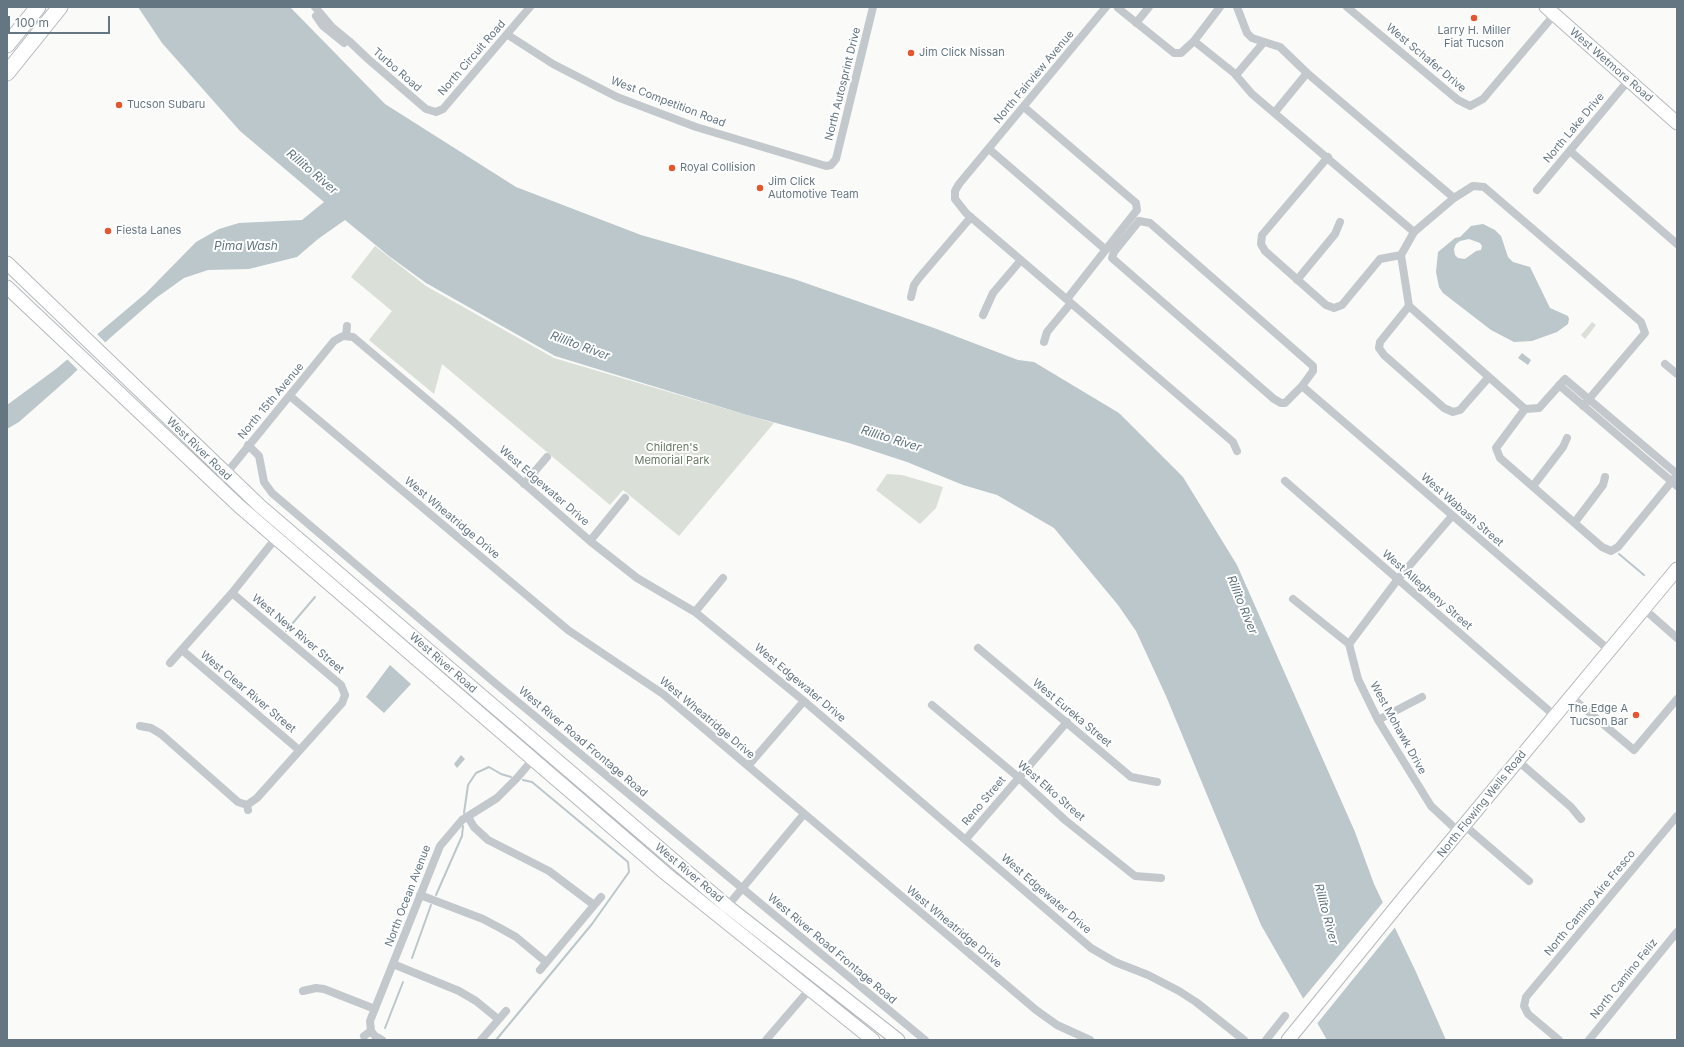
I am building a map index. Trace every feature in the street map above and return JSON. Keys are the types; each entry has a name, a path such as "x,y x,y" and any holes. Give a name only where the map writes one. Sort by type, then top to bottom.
{"highway":[{"path":"7,45 38,7"},
{"path":"7,74 59,7"}],"main road":[{"name":"West Wetmore Road","path":"1550,11 1628,81 1676,121"},
{"name":"West River Road","path":"7,263 225,474 278,522 728,906 898,1040"},
{"name":"West River Road","path":"7,287 216,486 426,669 534,758 665,873 873,1040"},
{"name":"North Flowing Wells Road","path":"1288,1040 1677,568"}],"street":[{"name":"Turbo Road","path":"314,7 354,47 426,109"},
{"name":"North Circuit Road","path":"426,109 436,112 443,109 508,35 530,7"},
{"name":"North Autosprint Drive","path":"831,165 836,159 873,7"},
{"name":"North Fairview Avenue","path":"971,217 955,199 954,195 959,184 1106,7"},
{"path":"1136,23 1150,7"},
{"path":"1118,8 1174,53 1181,53 1194,41 1220,7"},
{"path":"1237,7 1247,33 1252,38 1280,47 1307,73 1454,198"},
{"name":"West Schafer Drive","path":"1347,7 1458,100 1470,106 1483,99 1550,11"},
{"name":"West Competition Road","path":"508,35 554,64 617,97 696,127 821,165 831,165"},
{"path":"1194,41 1236,75 1252,94 1275,112 1414,232"},
{"path":"1236,75 1264,42"},
{"path":"1275,112 1307,73"},
{"name":"North Lake Drive","path":"1537,190 1628,81"},
{"path":"1470,106 1471,115"},
{"path":"1024,107 1136,203 1137,210 1106,250 1047,332 1044,342"},
{"path":"989,149 1106,250"},
{"path":"1570,151 1677,244"},
{"path":"1328,158 1262,235 1261,244 1264,251 1326,305 1334,308 1342,305 1380,259 1401,255"},
{"path":"1583,406 1589,398 1645,333 1641,322 1484,187 1473,186 1454,198 1414,232 1401,255 1409,306 1488,378 1525,409 1539,408 1565,379 1589,398 1676,479"},
{"path":"911,297 914,285 919,278 971,217 1233,442 1237,451"},
{"path":"1139,221 1150,223 1313,366 1313,371 1302,386 1285,403 1281,403 1274,399 1112,258 1114,252 1139,221"},
{"path":"1298,280 1335,234 1340,222"},
{"path":"983,315 993,293 1021,260"},
{"path":"1409,306 1380,342 1379,348 1384,355 1444,408 1453,412 1460,410 1488,378"},
{"path":"346,336 347,326"},
{"name":"North 15th Avenue","path":"216,486 334,341 339,337 346,336"},
{"name":"West Edgewater Drive","path":"346,336 353,337 360,342 590,541 637,578 695,612 804,700 1095,951 1115,962 1148,975 1179,991 1196,1002 1244,1040"},
{"path":"1665,364 1677,374"},
{"path":"1559,385 1583,406 1676,479"},
{"name":"West Wabash Street","path":"1302,386 1609,650"},
{"name":"West Wheatridge Drive","path":"290,396 568,630 663,694 1036,1010 1057,1025 1090,1040"},
{"path":"1525,409 1499,444 1497,452 1500,458 1602,547 1611,551 1618,547 1676,479"},
{"path":"1533,486 1563,447 1567,438"},
{"name":"West River Road Frontage Road","path":"248,445 259,456 264,482 272,492 495,683 925,1040"},
{"path":"524,484 547,457"},
{"path":"1575,522 1603,485 1605,477"},
{"name":"West Allegheny Street","path":"1285,481 1555,716"},
{"path":"590,541 626,498"},
{"path":"1293,599 1349,644 1398,579 1452,516"},
{"path":"170,663 232,593 276,538"},
{"path":"695,612 723,578"},
{"name":"West New River Street","path":"232,593 341,685 348,694 342,703 299,750"},
{"path":"1644,608 1677,638"},
{"name":"West Mohawk Drive","path":"1349,644 1358,679 1378,720 1430,806 1462,828 1529,881"},
{"name":"West Eureka Street","path":"978,648 1131,777 1157,782"},
{"name":"West Clear River Street","path":"182,650 299,750"},
{"path":"1378,720 1422,697"},
{"path":"1571,697 1634,750 1677,699"},
{"path":"748,766 804,700"},
{"name":"West Elko Street","path":"932,706 1018,777 1066,820 1135,876 1161,878"},
{"name":"Reno Street","path":"966,839 1067,722"},
{"path":"140,726 151,728 161,734 238,802 247,808 299,750"},
{"name":"North Ocean Avenue","path":"382,1040 367,1033 370,1021 440,846 457,825 497,798 534,758"},
{"path":"1518,761 1571,807 1581,820"},
{"path":"719,917 804,814"},
{"name":"North Camino Aire Fresco","path":"1559,1040 1528,1014 1524,1006 1526,997 1677,816"},
{"path":"468,817 474,827 488,840 549,871 594,905"},
{"path":"420,895 500,928 516,937 546,962"},
{"path":"540,970 601,897"},
{"name":"North Camino Feliz","path":"1589,1040 1677,932"},
{"path":"393,964 459,991 476,1001 498,1020"},
{"path":"303,991 316,988 324,990 375,1009"},
{"path":"766,1040 809,990"},
{"path":"482,1040 506,1011"},
{"path":"1266,1040 1285,1016"}],"green space":[{"name":"Children's Memorial Park","path":"375,246 426,286 554,358 774,423 679,536 623,490 610,505 442,364 434,394 369,340 392,311 351,277"},
{"path":"1592,322 1596,325 1585,339 1581,335"},
{"path":"887,474 902,475 943,487 936,508 920,524 876,490"}],"water":[{"path":"138,7 290,7 385,104 516,187 641,235 794,279 934,328 1018,360 1034,362 1119,413 1183,477 1237,565 1355,832 1374,884 1416,972 1446,1040 1327,1040 1261,925 1166,696 1136,631 1118,605 1054,528 997,495 963,485 907,462 849,443 747,415 555,356 426,283 389,256 345,220 318,239 297,257 249,269 208,270 184,278 156,298 110,338 70,377 19,422 7,429 7,405 56,369 146,293 196,242 219,229 239,223 302,220 324,202 240,131 162,43"},
{"path":"1483,224 1495,230 1501,236 1508,257 1513,262 1530,267 1550,308 1568,316 1568,324 1557,332 1532,341 1514,342 1491,330 1443,293 1439,287 1436,272 1438,252 1455,238 1460,237 1471,226","holes":["1469,239 1480,243 1482,246 1481,250 1476,251 1465,259 1458,258 1455,255 1454,249 1456,244 1460,241"]},
{"path":"1522,353 1531,360 1528,365 1518,358"},
{"path":"390,665 411,684 384,713 366,697"},
{"path":"461,755 465,759 457,768 454,764"}],"pier":[{"path":"96,333 107,344 79,371 66,358"},
{"path":"1384,901 1396,926 1316,1025 1302,1000"}],"waterway":[{"path":"1619,554 1644,575"},
{"path":"286,631 315,597"},
{"path":"464,813 468,785 476,773 489,767 501,774 511,777"},
{"path":"496,1040 592,924 629,872 628,862 532,782 523,780"},
{"path":"436,895 462,836 463,826"},
{"path":"412,958 431,905"},
{"path":"385,1028 403,982"}],"place":[{"name":"Larry H. Miller Fiat Tucson","path":"1474,18"},
{"name":"Jim Click Nissan","path":"911,53"},
{"name":"Tucson Subaru","path":"119,105"},
{"name":"Royal Collision","path":"672,168"},
{"name":"Jim Click Automotive Team","path":"760,188"},
{"name":"Fiesta Lanes","path":"108,231"},
{"name":"The Edge A Tucson Bar","path":"1636,715"}],"water label":[{"name":"Rillito River","path":"312,172"},
{"name":"Pima Wash","path":"246,246"},
{"name":"Rillito River","path":"580,346"},
{"name":"Rillito River","path":"891,439"},
{"name":"Rillito River","path":"1242,605"},
{"name":"Rillito River","path":"1326,914"}]}
